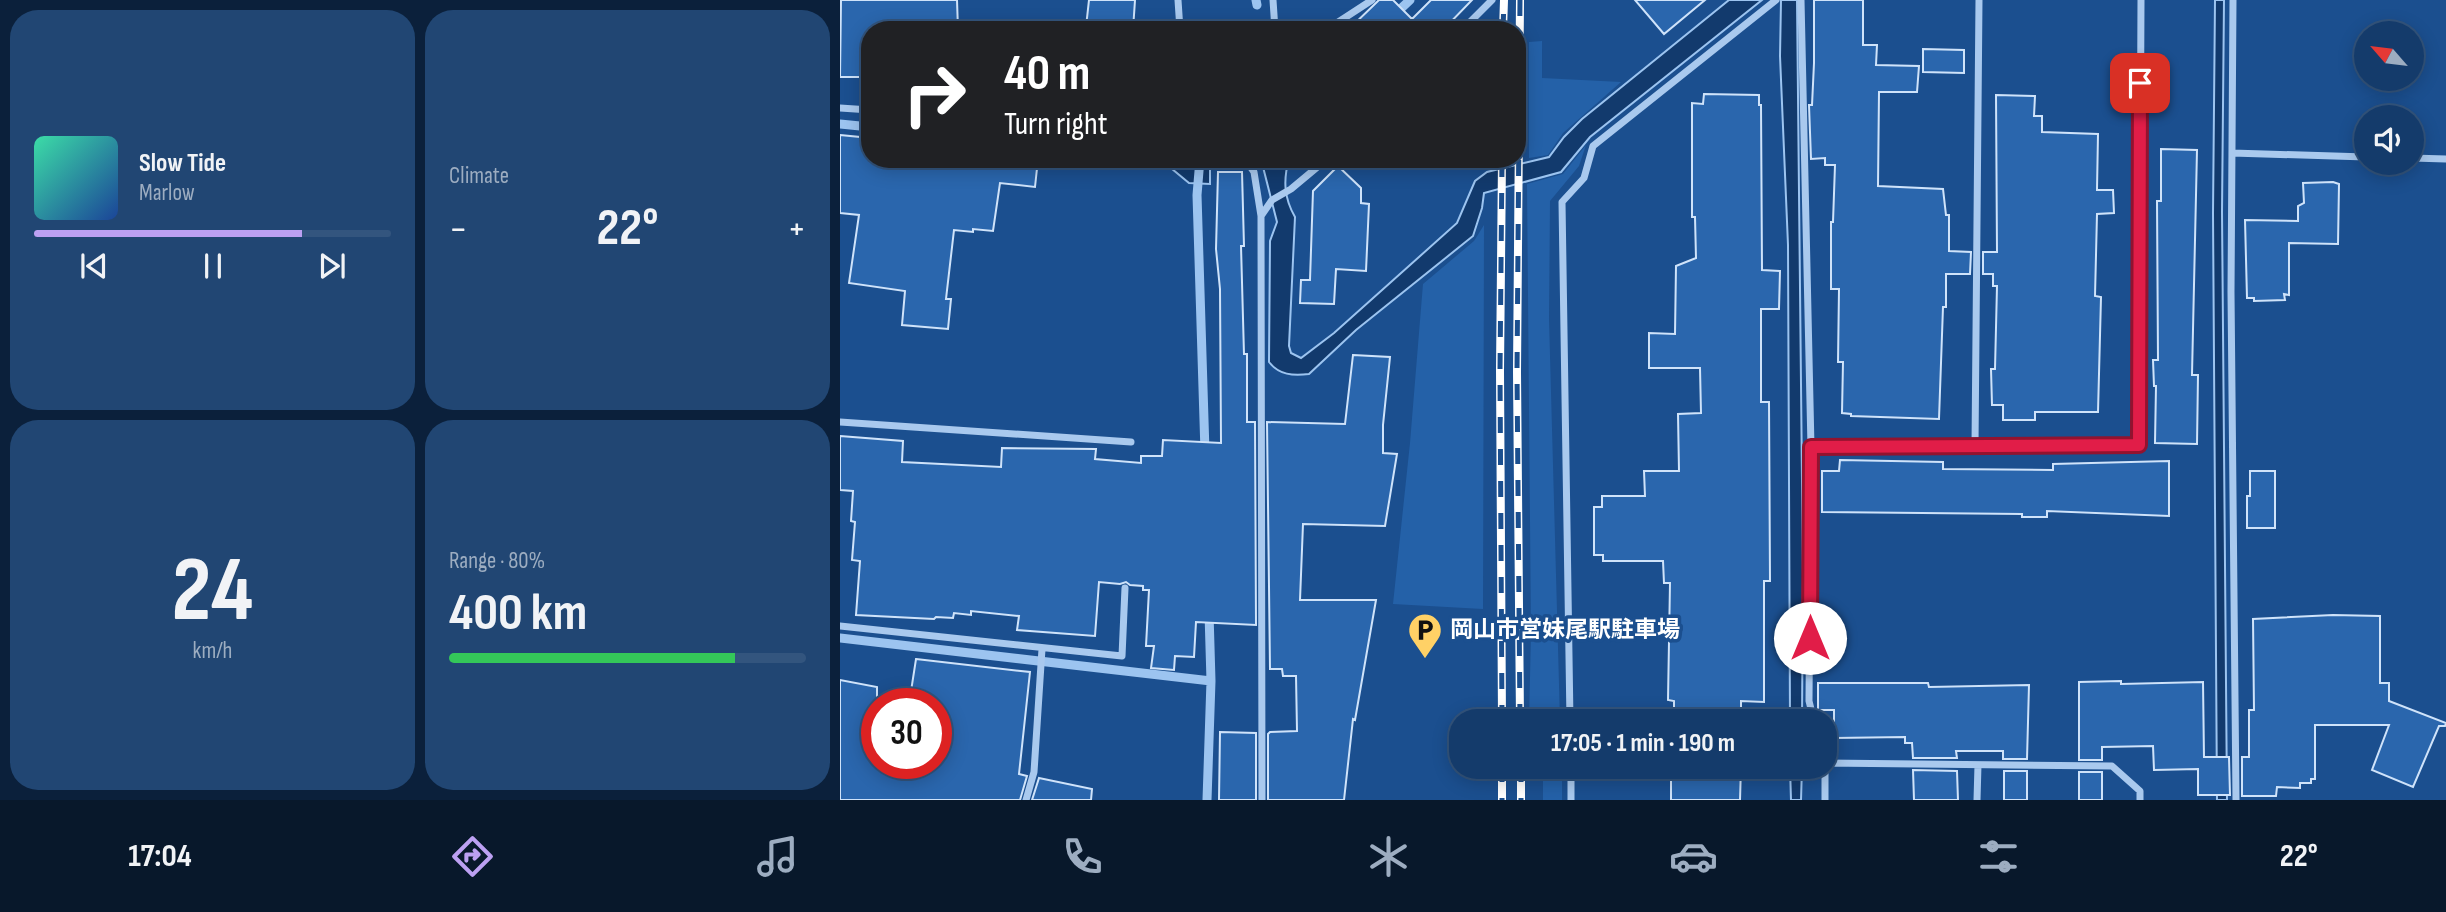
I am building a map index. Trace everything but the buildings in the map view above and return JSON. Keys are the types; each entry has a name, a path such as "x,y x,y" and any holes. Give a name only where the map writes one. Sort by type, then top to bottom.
{"street":[{"path":"1178,0 1179,21"},
{"path":"1273,0 1274,21"},
{"path":"1340,21 1372,0"},
{"path":"1471,21 1492,0"},
{"path":"1570,709 1562,202 1584,178 1593,146 1776,0"},
{"path":"1801,0 1811,447 1811,709"},
{"path":"1975,445 1979,0"},
{"path":"1811,447 2139,445 2141,0"},
{"path":"2233,0 2236,800"},
{"path":"840,108 861,109"},
{"path":"2232,153 2354,157"},
{"path":"2424,158 2446,159"},
{"path":"1251,168 1261,216 1262,800"},
{"path":"1261,216 1272,200 1291,189 1316,168"},
{"path":"840,422 1131,442"},
{"path":"840,626 1042,653 1122,656 1125,588"},
{"path":"1026,800 1034,772 1042,653"},
{"path":"1837,765 2112,766 2140,791 2140,800"},
{"path":"1977,800 1978,765"},
{"path":"1571,779 1571,800"},
{"path":"1825,779 1825,800"}],"shaded area":[{"path":"1729,0 1762,0 1590,137 1561,172 1484,193 1473,236 1356,330 1309,374 1287,374 1277,370 1269,362 1270,241 1277,222 1263,168 1287,168 1286,189 1295,217 1289,346 1291,353 1301,358 1334,333 1457,223 1475,181 1487,172 1504,168 1526,168 1526,163 1549,157 1582,119"},
{"path":"1781,0 1797,0 1802,709 1790,709 1788,245 1780,56"},
{"path":"2215,0 2224,0 2222,212 2227,800 2217,800 2213,213"},
{"path":"1542,41 1542,78 1621,82 1563,133 1548,155 1529,158 1529,42"},
{"path":"1586,145 1579,166 1550,201 1549,319 1560,709 1529,709 1527,184 1563,174"},
{"path":"1171,168 1210,168 1210,184 1189,183"},
{"path":"1484,225 1483,609 1393,604 1423,284 1474,241"},
{"path":"1543,779 1562,779 1562,800 1543,800"},
{"path":"1790,779 1802,779 1801,800 1791,800"}],"waterway":[{"path":"1256,0 1257,5"},
{"path":"1393,16 1410,0"},
{"path":"840,124 861,126"},
{"path":"1199,168 1197,195 1205,452"},
{"path":"1207,800 1211,681 1209,613"},
{"path":"840,638 1211,681"}],"railway":[{"path":"1503,21 1504,0"},
{"path":"1520,0 1520,21"},
{"path":"1502,168 1502,709"},
{"path":"1519,168 1517,372 1520,709"},
{"path":"1502,779 1502,800"},
{"path":"1521,779 1521,800"}],"place":[{"name":"岡山市営妹尾駅駐車場","path":"1425,660"}],"route":[{"path":"1810,638 1811,447 2139,445 2140,83"}]}
